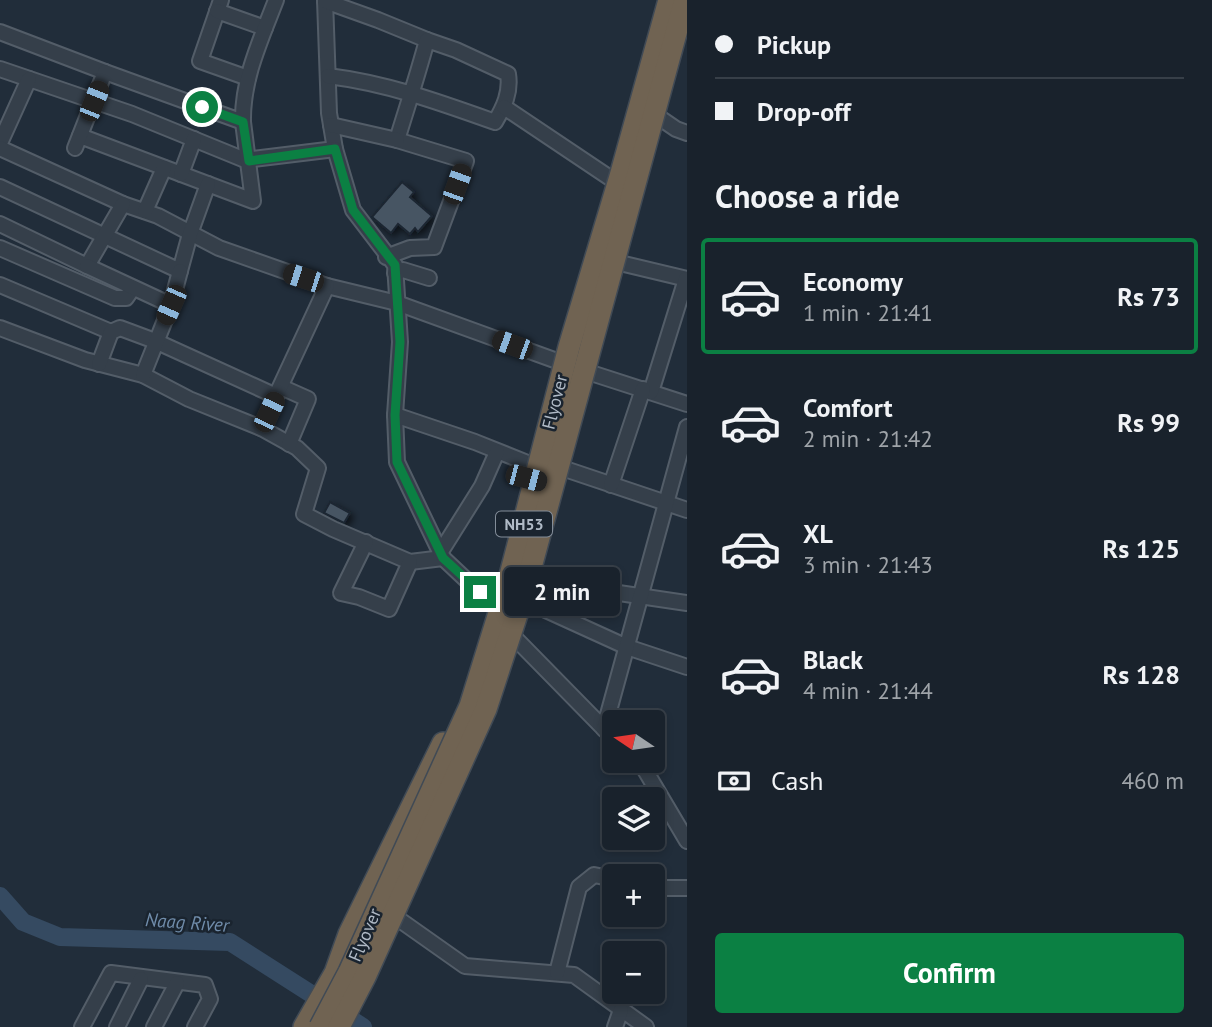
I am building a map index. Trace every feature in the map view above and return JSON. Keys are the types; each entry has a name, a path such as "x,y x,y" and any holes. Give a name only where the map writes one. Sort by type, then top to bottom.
{"highway":[{"name":"NH53","path":"304,1027 335,973 349,934 456,715 478,663 557,361 592,253 645,71 662,0"},
{"name":"Flyover","path":"320,1027 349,972 470,706 508,587 569,347 669,0"},
{"name":"Flyover","path":"339,1027 365,977 486,709 524,593 685,0"},
{"name":"NH53","path":"347,1027 367,989 419,863 490,710 511,654 588,372 649,164 657,116 687,12"},
{"path":"592,253 620,263"},
{"path":"528,471 560,478"},
{"path":"335,973 367,989"}],"street":[{"path":"106,72 77,142 164,168 253,201 243,101 248,78 276,0"},
{"path":"327,76 411,92 495,122 504,107 510,84 508,74 456,50 325,1 327,76 335,149 353,210 395,265 400,342 395,415 397,462 441,556 495,606 526,601 627,647 687,667"},
{"path":"248,78 200,61 219,6 265,28"},
{"path":"0,32 243,122"},
{"path":"397,140 427,40"},
{"path":"0,69 94,101 249,161 335,149"},
{"path":"0,143 29,79"},
{"path":"504,107 613,180"},
{"path":"657,116 687,133"},
{"path":"331,125 397,140 466,161 434,247 410,248 387,257"},
{"path":"181,174 194,139"},
{"path":"0,148 123,204 145,211 219,248 327,286 397,303 557,361"},
{"path":"145,211 164,168"},
{"path":"143,375 171,305 190,234 208,184"},
{"path":"0,187 180,271"},
{"path":"88,265 123,204"},
{"path":"0,224 171,305"},
{"path":"0,248 114,298 126,298 133,288"},
{"path":"611,485 686,279 620,263"},
{"path":"395,273 402,270 429,278"},
{"path":"0,285 111,332"},
{"path":"261,428 327,286"},
{"path":"0,328 99,364 143,375 189,399 261,428 297,448 318,468 304,514 410,562 441,556 482,486 497,452"},
{"path":"99,364 111,332 120,328 279,391 308,399 289,444"},
{"path":"588,372 687,404"},
{"path":"395,415 475,442 528,471"},
{"path":"614,710 640,595 687,427"},
{"path":"560,478 611,485 687,510"},
{"path":"366,542 341,593 389,609 410,562"},
{"path":"531,580 687,603"},
{"path":"514,637 602,727"},
{"path":"647,774 687,841"},
{"path":"557,973 579,887 594,875 602,877"},
{"path":"665,888 687,888"},
{"path":"397,918 465,966 574,975 646,1027"},
{"path":"82,1027 111,973 141,979 205,985 210,999 195,1027"},
{"path":"117,1027 141,979"},
{"path":"155,1027 177,983"},
{"path":"615,1027 621,1010"}],"building":[{"path":"402,182 414,192 410,197 432,216 418,232 415,228 410,234 398,224 391,233 372,217"},
{"path":"330,502 350,513 344,523 324,513"}],"waterway":[{"name":"Naag River","path":"0,896 23,922 60,937 230,942 363,1027"}],"route":[{"path":"202,107 243,122 249,161 335,149 353,210 395,265 400,342 395,415 397,462 443,558 480,592"}]}
